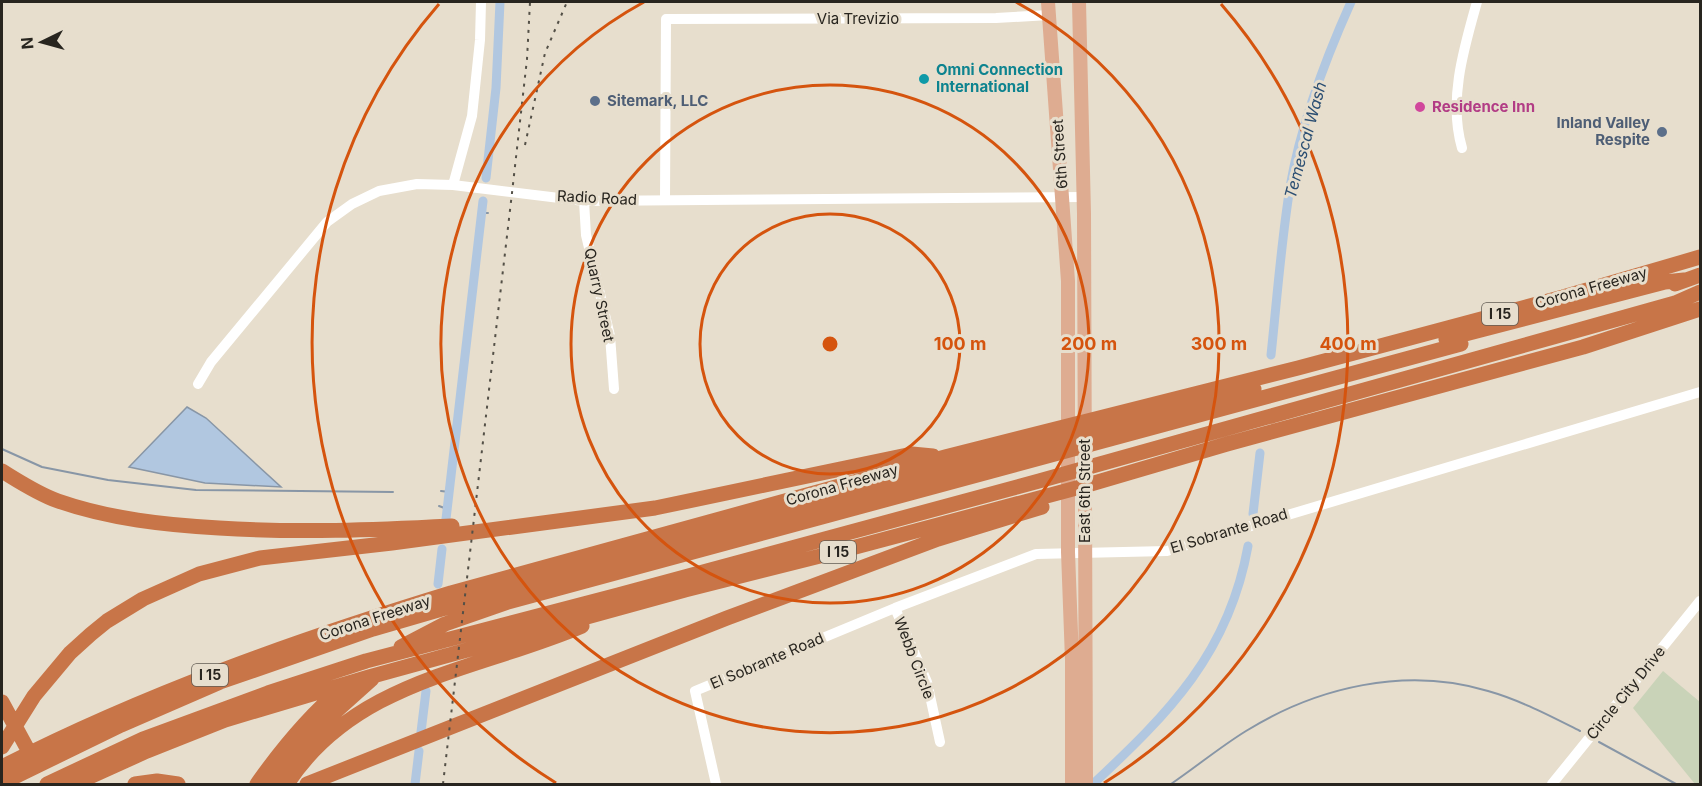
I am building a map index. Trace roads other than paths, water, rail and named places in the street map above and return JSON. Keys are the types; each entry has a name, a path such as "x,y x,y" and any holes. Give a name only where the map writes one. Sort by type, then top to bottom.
{"highway":[{"name":"Corona Freeway","path":"2,768 53,749 209,675 374,617 539,576 945,457 1037,457 1231,406 1296,388 1563,297 1701,257"},
{"path":"2,784 53,749 121,725 220,682 539,576 1037,457 1296,388 1665,282 1701,275"},
{"path":"271,784 304,740 383,671 423,647 464,628 513,610 1037,457 1296,388 1675,303 1696,293"},
{"path":"307,784 727,618 938,539 1044,502 1065,501 1084,486 1227,444 1582,347 1701,309"},
{"path":"2,747 34,696 70,653 107,621 143,599 199,574 260,558 394,536 575,519 655,508 912,454 945,457"},
{"path":"80,777 143,739 268,693 366,661 553,612 1037,457"},
{"path":"2,471 57,500 104,514 142,521 256,530 394,536"},
{"name":"I 15","path":"542,635 632,604 1044,502"},
{"path":"257,784 291,740 322,706 357,676 417,637 500,604 682,561"},
{"path":"2,704 47,784 80,777 225,720 369,677 542,635"},
{"path":"287,784 335,729 382,699 428,678 542,635"},
{"path":"2,704 37,784"},
{"path":"2,737 22,784"},
{"path":"2,774 22,784"},
{"path":"135,784 157,781 178,784"}],"main road":[{"name":"6th Street","path":"1079,2 1084,197"},
{"name":"6th Street","path":"1049,8 1063,198"},
{"name":"East 6th Street","path":"1084,197 1086,784"},
{"name":"East 6th Street","path":"1063,198 1068,281 1068,552 1072,777"}],"street":[{"path":"453,185 472,116 480,40 481,2"},
{"path":"1462,148 1456,116 1456,98 1465,46 1478,2"},
{"name":"Via Trevizio","path":"665,200 666,19 986,18 1049,8"},
{"name":"Radio Road","path":"198,384 211,362 299,254 335,216 379,191 417,184 453,185 584,201 1084,197"},
{"name":"Quarry Street","path":"584,201 586,236 610,336 614,389"},
{"name":"El Sobrante Road","path":"716,784 695,691 895,608 1036,554 1159,552 1192,544 1701,392"},
{"name":"Circle City Drive","path":"1552,784 1701,601"},
{"name":"Webb Circle","path":"895,608 927,682 940,742"}],"water":[{"path":"187,407 206,418 281,487 205,483 129,467"}],"waterway":[{"path":"486,178 496,88 500,2"},
{"name":"Temescal Wash","path":"1271,355 1284,229 1295,163 1315,92 1351,2"},
{"path":"481,171 486,173"},
{"path":"446,519 483,201"},
{"path":"2,449 42,467 108,480 196,490 393,492"},
{"name":"Temescal Wash","path":"1253,514 1260,453"},
{"path":"441,491 449,492"},
{"path":"439,506 447,509"},
{"name":"Temescal Wash","path":"1093,784 1147,732 1170,706 1211,650 1239,584 1248,546"},
{"path":"438,584 442,549"},
{"path":"1171,784 1236,737 1273,716 1332,692 1363,685 1394,681 1457,684 1500,695 1580,731"},
{"path":"421,732 426,691"},
{"path":"1599,742 1676,784"},
{"path":"415,784 419,751"}],"railway":[{"path":"443,784 527,59 530,2"},
{"path":"525,145 545,53 567,2"}],"place":[{"name":"Omni Connection International","path":"924,79"},
{"name":"Sitemark, LLC","path":"595,101"},
{"name":"Residence Inn","path":"1420,107"},
{"name":"Inland Valley Respite","path":"1662,132"}]}
